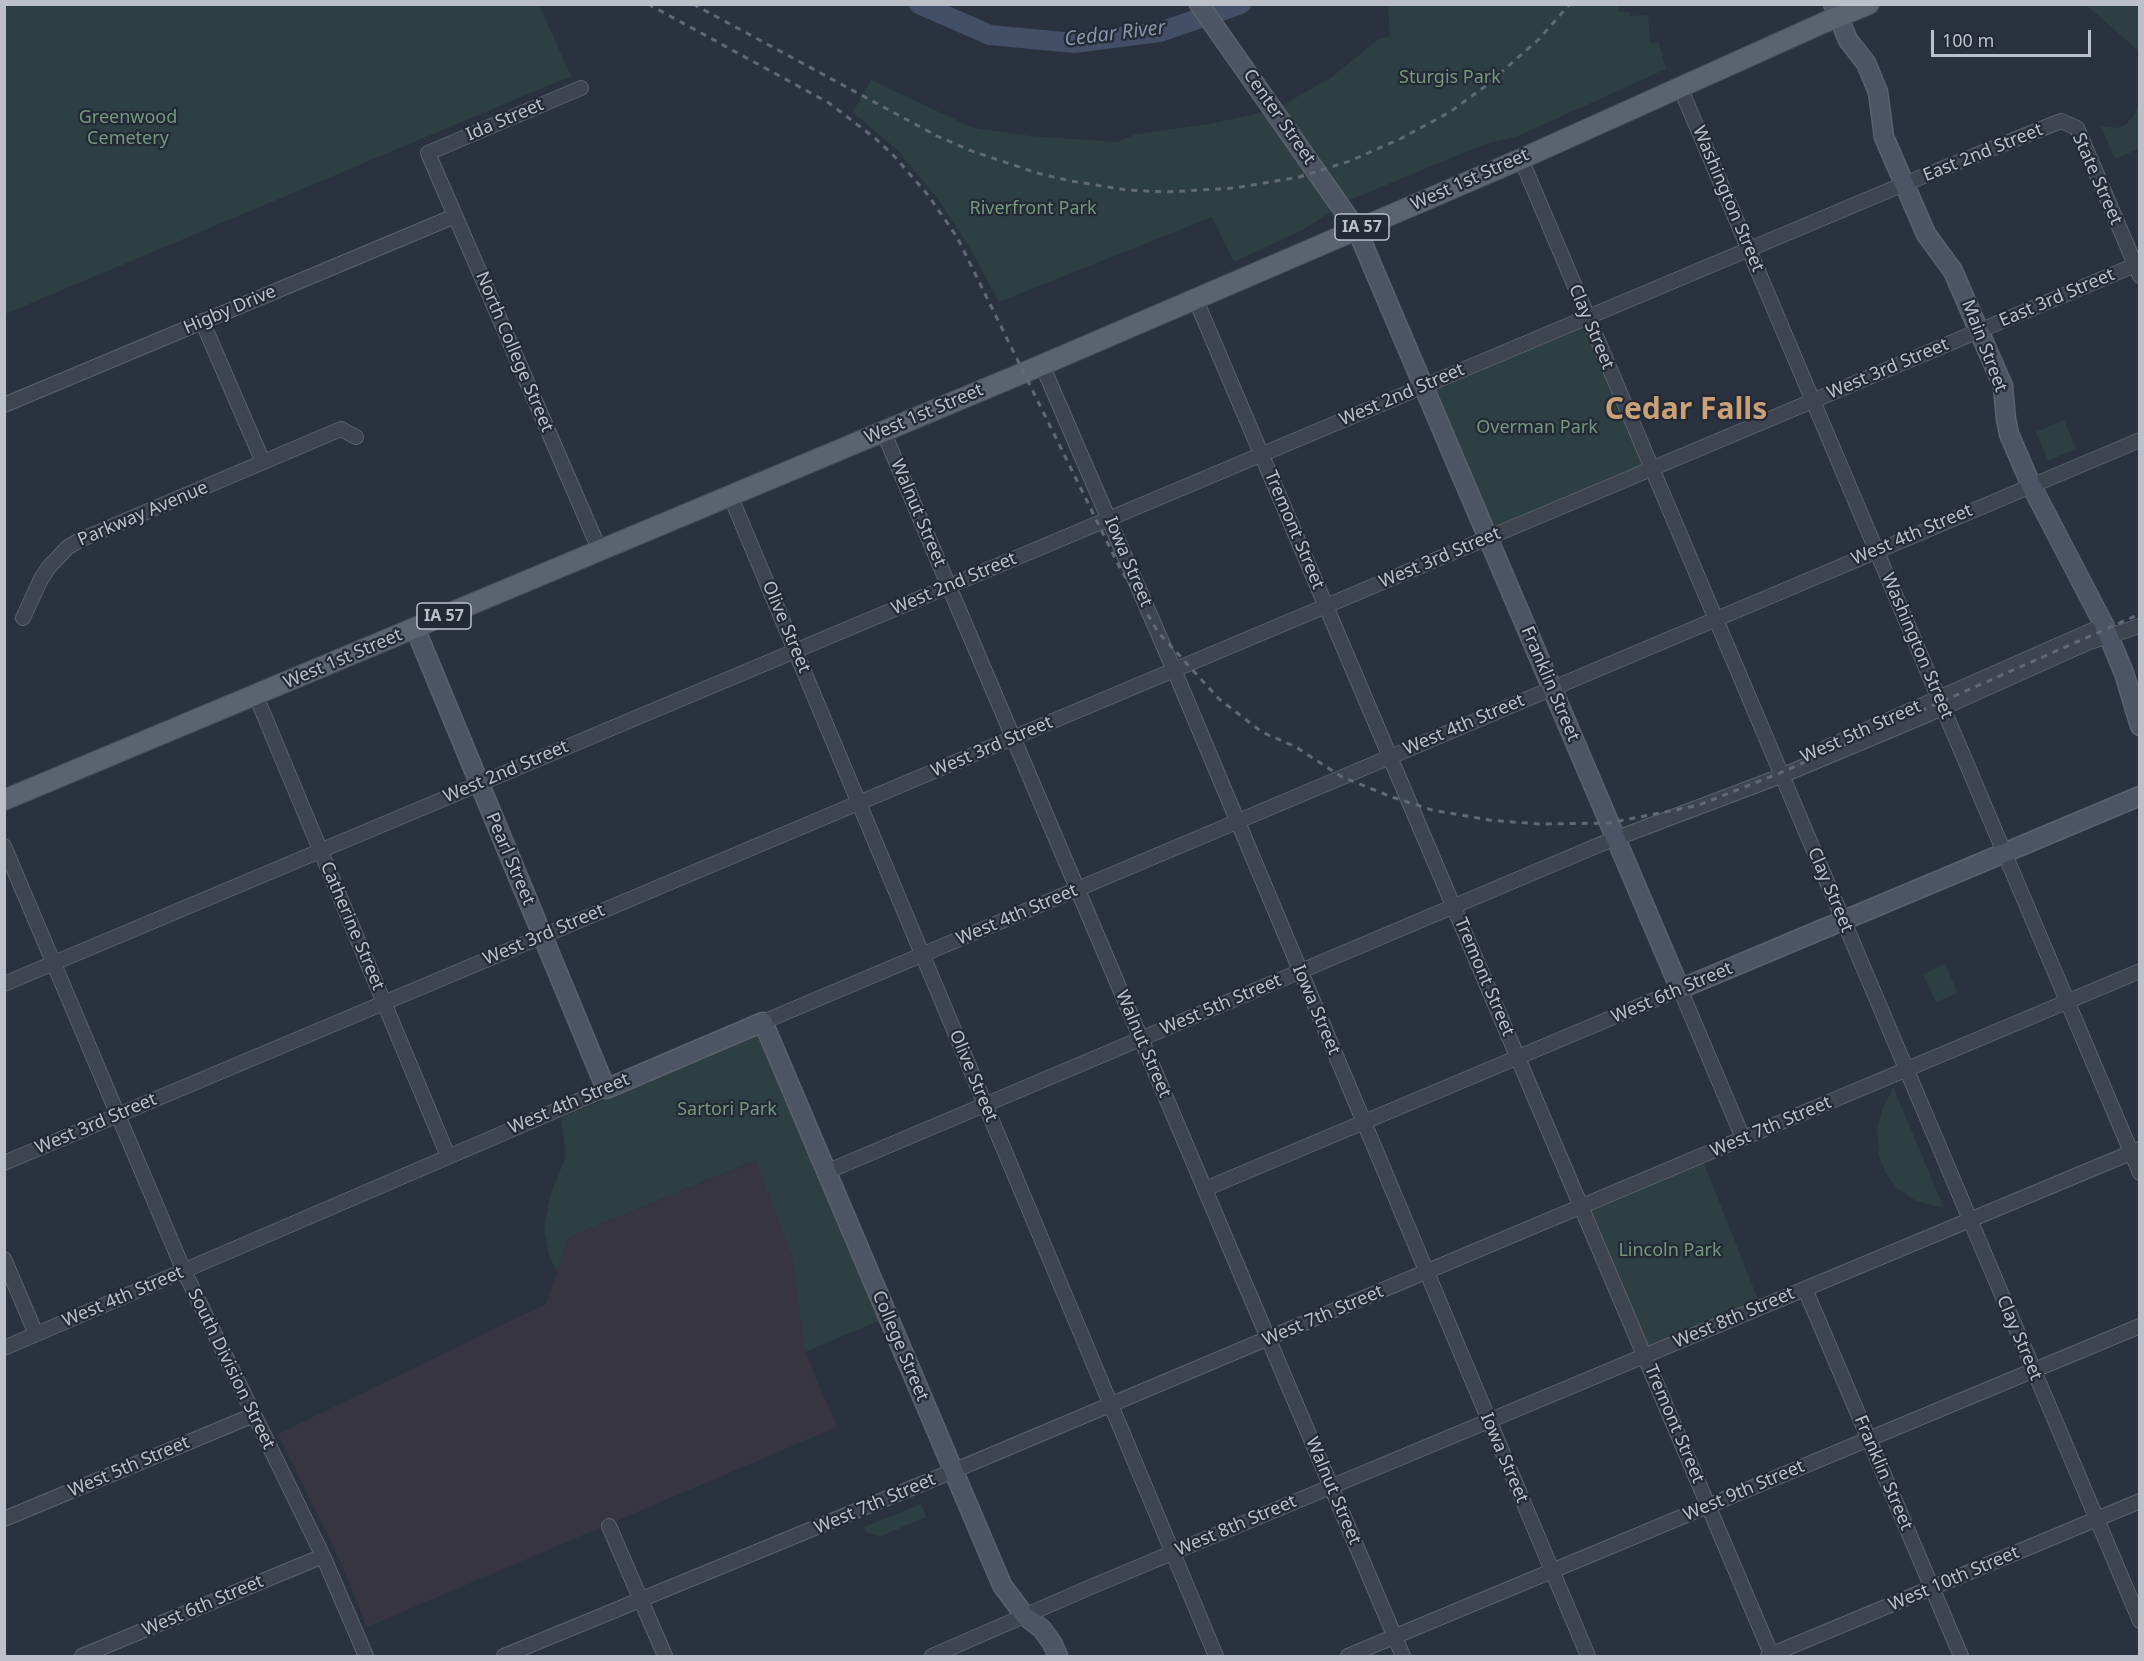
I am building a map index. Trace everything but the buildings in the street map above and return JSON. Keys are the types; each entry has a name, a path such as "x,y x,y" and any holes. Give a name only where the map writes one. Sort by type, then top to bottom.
{"main road":[{"name":"West 1st Street","path":"4,800 1042,365 1357,230 1680,87 1836,10 1869,4"}],"street":[{"name":"Center Street","path":"1199,4 1357,230"},
{"name":"Main Street","path":"1836,10 1848,40 1866,63 1878,92 1884,137 1926,234 1953,271 2003,386 2009,434 2031,485 2106,630 2124,673 2139,726"},
{"name":"Washington Street","path":"1680,87 2067,1001 2135,1150 2139,1173"},
{"name":"Ida Street","path":"428,153 581,88"},
{"name":"East 2nd Street","path":"1904,184 2061,121"},
{"name":"State Street","path":"2061,121 2077,128 2138,268"},
{"name":"North College Street","path":"428,153 600,551"},
{"name":"Clay Street","path":"1521,159 2139,1621"},
{"name":"West 2nd Street","path":"4,984 1904,184"},
{"name":"Higby Drive","path":"4,405 455,216"},
{"name":"Franklin Street","path":"1357,230 1743,1138"},
{"name":"East 3rd Street","path":"1979,331 2138,268"},
{"name":"Tremont Street","path":"1195,298 1519,1057 1771,1656"},
{"path":"202,321 263,462"},
{"name":"West 3rd Street","path":"4,1163 1979,331"},
{"name":"Iowa Street","path":"1042,365 1110,518 1588,1656"},
{"name":"Parkway Avenue","path":"23,618 41,579 57,556 68,547 341,429 356,436"},
{"name":"Walnut Street","path":"883,431 1403,1656"},
{"name":"West 4th Street","path":"4,1348 763,1022 2139,440"},
{"name":"Olive Street","path":"730,495 1216,1656"},
{"name":"West 5th Street","path":"826,1172 1616,838 1780,772 2106,630 2139,626"},
{"name":"Pearl Street","path":"415,628 606,1089"},
{"name":"Catherine Street","path":"256,696 448,1156"},
{"name":"West 6th Street","path":"1205,1189 2139,796"},
{"name":"South Division Street","path":"4,846 184,1271 323,1556 366,1656"},
{"name":"West 7th Street","path":"504,1656 1111,1405 2139,971"},
{"name":"College Street","path":"763,1022 1002,1585 1025,1616 1042,1629 1058,1656"},
{"name":"West 8th Street","path":"932,1656 2135,1150"},
{"path":"4,1259 36,1334"},
{"name":"Franklin Street","path":"1805,1288 1961,1656"},
{"name":"West 9th Street","path":"1348,1656 2139,1326"},
{"name":"West 5th Street","path":"4,1519 254,1415"},
{"name":"West 10th Street","path":"1771,1656 2139,1501"},
{"path":"609,1527 664,1656"},
{"name":"West 6th Street","path":"82,1656 323,1556"}],"shaded area":[{"path":"757,1160 792,1256 805,1352 837,1427 367,1627 340,1561 278,1434 546,1304 569,1237"}],"green space":[{"name":"Greenwood Cemetery","path":"5,4 539,5 571,76 5,314"},
{"path":"1388,5 1619,5 1619,12 1629,12 1629,16 1648,15 1650,42 1659,43 1666,69 1518,136 1485,144 1340,204 1341,206 1302,230 1234,262 1212,217 999,302 967,243 935,195 896,149 853,112 871,80 973,128 1031,136 1117,142 1137,134 1209,124 1274,110 1332,77 1380,38 1390,37"},
{"path":"2086,5 2139,5 2139,51"},
{"path":"2139,106 2139,149 2115,159 2101,126 2117,128 2125,125 2135,114"},
{"name":"Overman Park","path":"1587,317 1651,469 1488,538 1423,386"},
{"path":"2064,420 2076,449 2048,461 2036,432"},
{"path":"1945,964 1958,993 1936,1002 1923,974"},
{"name":"Sartori Park","path":"761,1034 881,1320 805,1352 792,1256 756,1160 569,1237 557,1272 549,1255 544,1229 550,1196 566,1156 561,1118"},
{"path":"1893,1087 1944,1208 1916,1201 1897,1188 1885,1172 1879,1155 1877,1129 1883,1108"},
{"name":"Lincoln Park","path":"1701,1156 1761,1307 1645,1356 1581,1207"},
{"path":"921,1504 926,1517 879,1537 866,1532 864,1527"}],"waterway":[{"name":"Cedar River","path":"919,4 990,35 1074,43 1160,32 1241,4"}],"railway":[{"path":"648,4 829,103 876,139 894,156 928,195 957,237 1120,568 1158,632 1219,699 1262,732 1296,747 1342,777 1432,810 1489,820 1539,824 1609,823 1685,808 1699,805 1780,773 2140,614"},
{"path":"693,4 937,136 969,150 1037,173 1071,181 1127,190 1166,192 1235,188 1299,177 1350,161 1400,139 1450,112 1487,85 1539,39 1570,4"}],"district":[{"name":"Cedar Falls","path":"1686,410"}],"park label":[{"name":"Sturgis Park","path":"1450,78"},
{"name":"Riverfront Park","path":"1033,209"}]}
